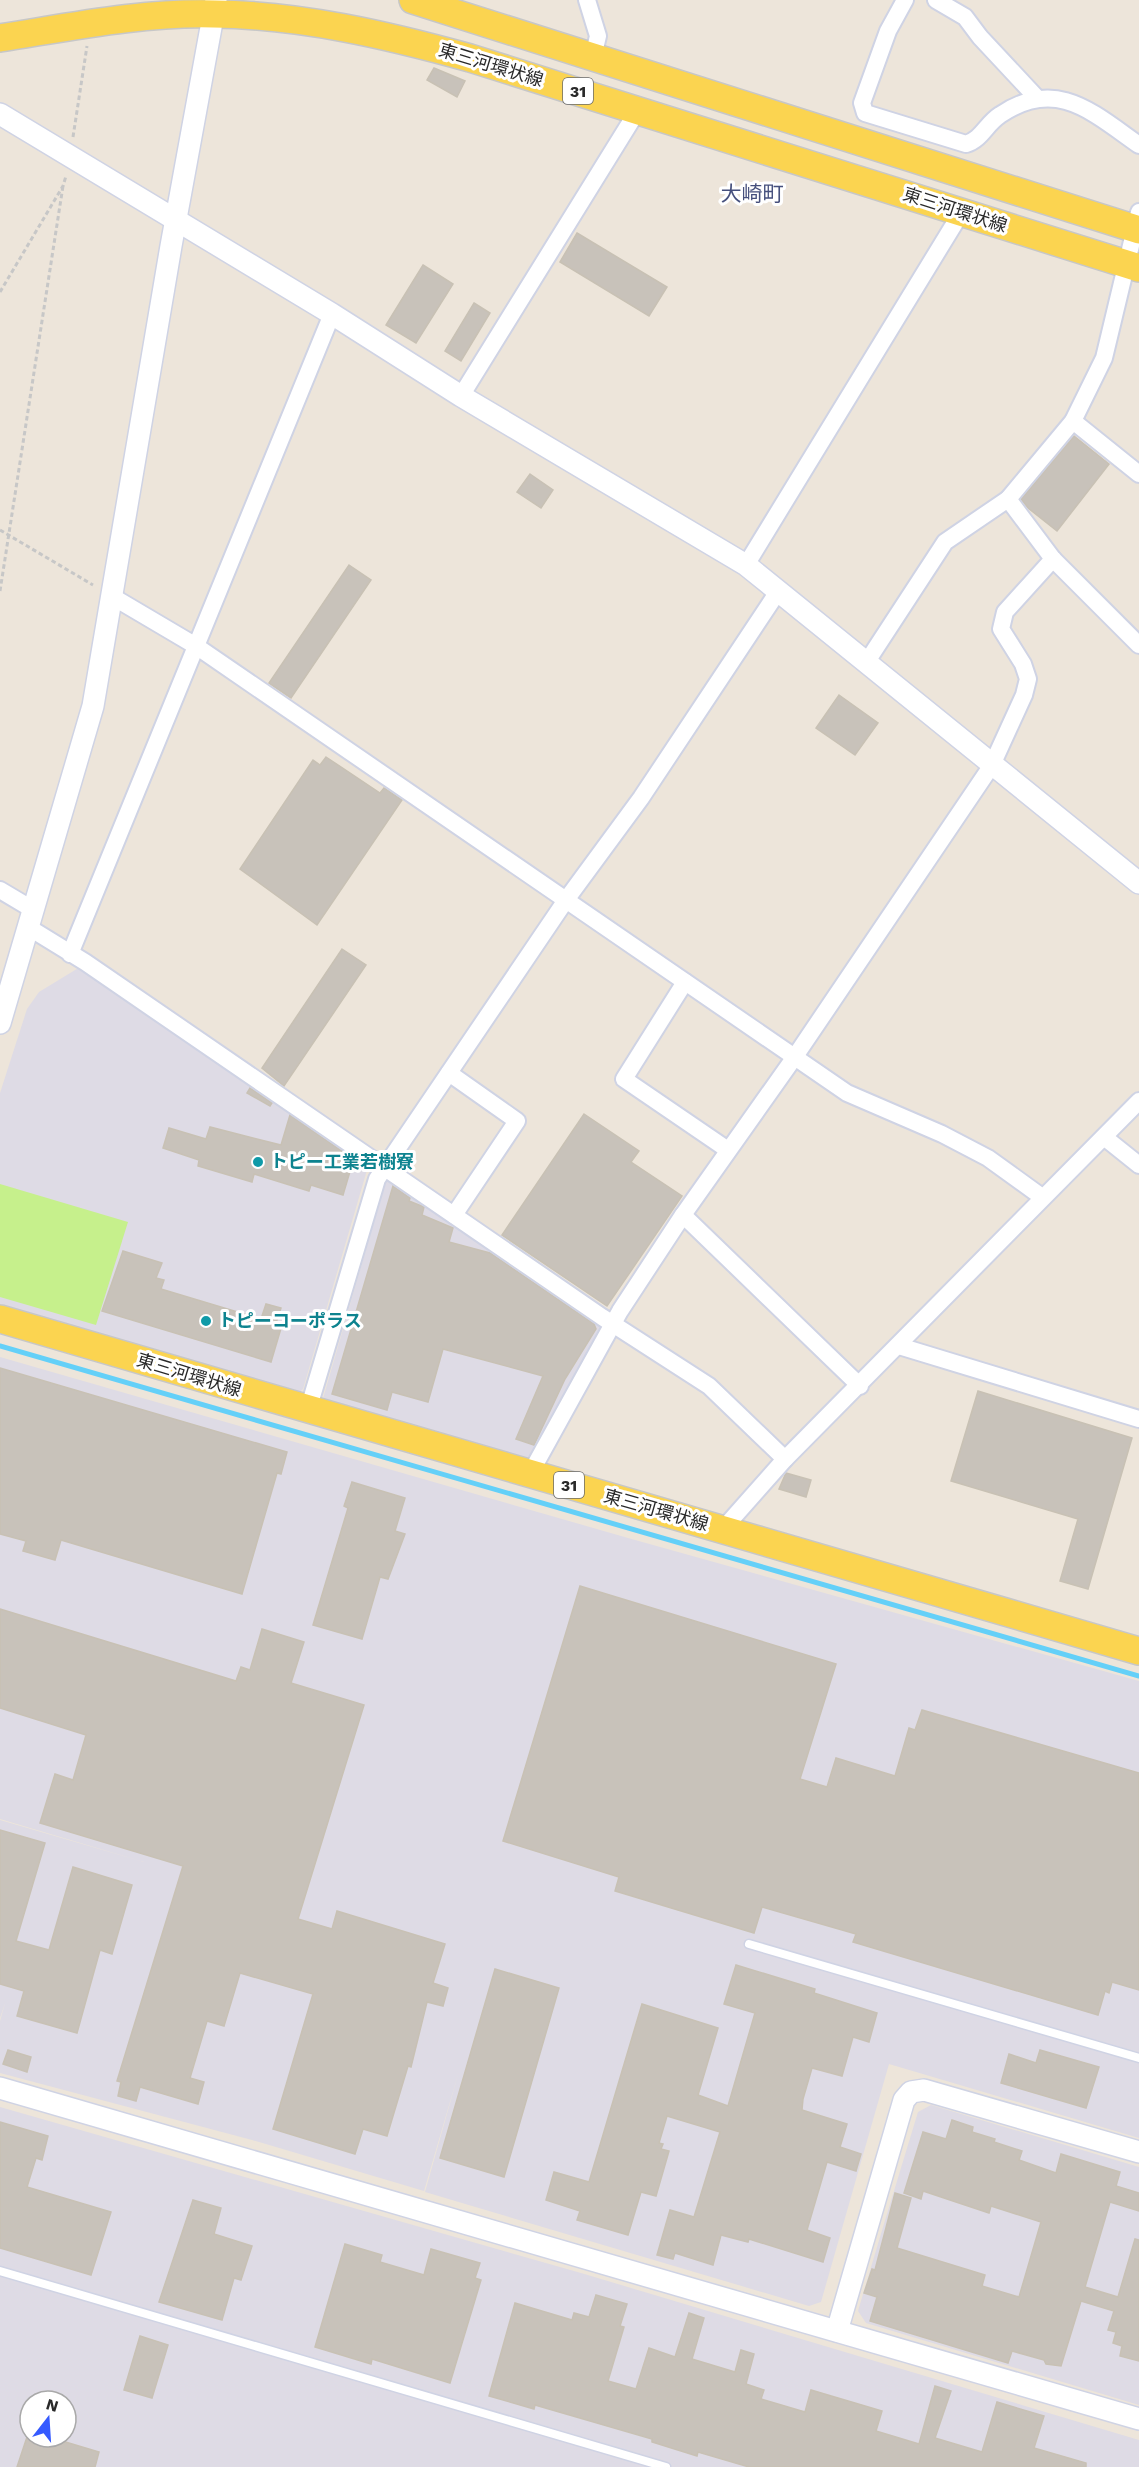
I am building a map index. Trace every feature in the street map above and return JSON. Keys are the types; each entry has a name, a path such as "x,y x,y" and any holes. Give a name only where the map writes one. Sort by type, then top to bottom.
{"main road":[{"name":"東三河環状線","path":"413,0 1138,223"},
{"name":"東三河環状線","path":"0,38 215,7 318,22 413,42 638,110 1133,266"},
{"name":"東三河環状線","path":"0,1319 1139,1651"}],"street":[{"path":"587,0 598,36 593,57"},
{"path":"905,0 888,31 862,103 865,112 966,144 977,141 993,119 1036,97 1073,103 1093,112 1139,145"},
{"path":"936,0 965,17 980,37 1036,97"},
{"path":"0,1023 93,706 215,7"},
{"path":"461,396 638,110"},
{"path":"0,114 332,314 461,396 746,565 868,660 992,765 1139,883"},
{"path":"746,565 961,213"},
{"path":"868,660 945,542 1008,499 1074,421 1104,358 1133,266 1138,223"},
{"path":"70,954 332,314"},
{"path":"1074,421 1139,474"},
{"path":"1008,499 1053,559 1139,645"},
{"path":"530,1474 614,1324 683,1215 794,1058 992,765 1024,695 1028,679 1023,664 1001,628 1005,612 1053,559"},
{"path":"308,1410 376,1179 566,900 641,798 780,590"},
{"path":"113,597 196,646 847,1093 942,1134 988,1158 1042,1197"},
{"path":"0,890 70,954 614,1324 709,1386 785,1459"},
{"path":"685,982 624,1079 728,1150"},
{"path":"449,1072 517,1121 454,1215"},
{"path":"723,1528 785,1459 860,1386 1042,1197 1139,1101"},
{"path":"1104,1137 1139,1165"},
{"path":"683,1215 860,1386"},
{"path":"899,1346 1139,1419"},
{"path":"0,2088 1139,2419"},
{"path":"837,2331 904,2100 912,2092 924,2090 1139,2152"}],"lane":[{"path":"750,1944 1139,2058"},
{"path":"0,2271 666,2467"}],"path":[{"path":"0,591 63,186 91,24"},
{"path":"0,292 63,186"},
{"path":"0,530 113,597"}],"shaded area":[{"path":"80,967 366,1161 367,1170 303,1389 296,1395 0,1308 0,1093 27,1009 39,992"},
{"path":"387,1177 601,1324 603,1334 534,1457 526,1462 322,1402"},
{"path":"0,1357 628,1538 1139,1681 1139,2138 889,2064 821,2302 809,2306 425,2192 459,2071 424,2191 252,2140 0,2073 0,2021 5,2003 0,2018 0,1820 144,1862 0,1819"},
{"path":"931,2105 1139,2167 1139,2405 866,2323 858,2311 880,2237 918,2112"},
{"path":"0,2107 581,2273 1139,2440 1139,2467 0,2467"}],"green space":[{"path":"0,1184 128,1222 96,1325 0,1297"}],"building":[{"path":"434,68 465,81 457,97 427,80"},
{"path":"577,233 667,287 649,316 560,262"},
{"path":"423,265 453,284 416,343 386,325"},
{"path":"474,303 490,313 461,361 445,351"},
{"path":"1074,436 1109,464 1057,531 1028,508 1021,499"},
{"path":"530,474 553,490 541,508 517,492"},
{"path":"349,565 371,580 291,698 269,683"},
{"path":"839,695 878,723 855,755 816,728"},
{"path":"326,757 380,793 384,788 402,800 317,925 240,869 313,760 320,765"},
{"path":"342,949 366,965 284,1086 262,1068"},
{"path":"250,1088 272,1103 270,1106 247,1093"},
{"path":"584,1114 639,1151 631,1162 682,1196 607,1306 502,1235"},
{"name":"トピー工業若樹寮","path":"290,1115 356,1161 351,1168 343,1195 311,1185 309,1191 254,1174 252,1182 198,1166 199,1160 163,1148 169,1128 206,1139 210,1127 281,1145"},
{"path":"393,1186 410,1198 409,1201 424,1207 422,1215 453,1228 449,1242 490,1253 594,1324 596,1329 565,1379 534,1445 516,1439 543,1376 443,1349 428,1402 392,1392 387,1410 332,1394"},
{"name":"トピーコーポラス","path":"123,1251 162,1263 156,1278 164,1280 161,1289 261,1319 266,1304 281,1308 276,1323 282,1325 271,1362 102,1311"},
{"path":"0,1368 287,1452 281,1474 277,1473 242,1594 61,1540 55,1560 23,1551 26,1541 0,1534"},
{"path":"978,1391 1132,1438 1088,1589 1060,1581 1078,1519 951,1481"},
{"path":"786,1473 811,1480 806,1497 779,1489"},
{"path":"352,1482 405,1498 395,1531 405,1534 388,1579 380,1577 362,1639 313,1625 348,1508 344,1506"},
{"path":"580,1586 836,1664 800,1779 827,1787 836,1758 895,1776 909,1728 915,1730 922,1710 1139,1773 1139,1990 1112,1982 1109,1993 1105,1991 1098,2015 853,1942 856,1934 762,1907 754,1933 615,1891 619,1877 503,1841"},
{"path":"0,1609 236,1681 241,1667 250,1670 262,1629 304,1642 291,1683 364,1705 298,1919 332,1929 337,1911 445,1944 433,1983 448,1988 443,2006 427,2002 411,2067 408,2066 387,2136 363,2129 355,2154 273,2129 313,1994 240,1973 224,2026 207,2021 190,2078 204,2082 198,2104 140,2087 136,2101 118,2096 121,2082 117,2081 183,1866 40,1823 55,1774 73,1780 86,1735 0,1708"},
{"path":"0,1830 45,1843 16,1941 49,1950 73,1867 132,1885 112,1954 100,1950 77,2033 17,2016 24,1991 0,1984"},
{"path":"736,1965 815,1989 814,1993 877,2013 869,2042 853,2037 842,2076 812,2068 803,2099 802,2110 847,2124 840,2147 861,2154 856,2171 827,2162 807,2230 830,2238 823,2262 749,2239 748,2242 721,2235 713,2265 675,2253 673,2259 657,2255 670,2210 694,2217 720,2132 667,2116 659,2143 663,2144 661,2149 669,2151 656,2196 641,2192 628,2235 577,2220 580,2211 546,2200 554,2172 589,2182 642,2004 718,2028 698,2095 728,2106 755,2013 724,2004"},
{"path":"495,1969 559,1988 504,2177 440,2158"},
{"path":"8,2050 31,2057 27,2072 3,2064"},
{"path":"1040,2050 1099,2067 1086,2108 1001,2083 1009,2054 1036,2063"},
{"path":"952,2120 973,2127 972,2132 995,2139 994,2142 1022,2151 1019,2160 1056,2173 1061,2154 1120,2172 1116,2186 1139,2193 1139,2211 1110,2202 1085,2287 1118,2297 1135,2239 1139,2240 1139,2361 1120,2356 1122,2346 1113,2343 1116,2332 1108,2330 1114,2311 1081,2301 1061,2366 1046,2364 1044,2360 1012,2351 1008,2363 870,2321 877,2297 864,2293 872,2269 875,2270 895,2193 911,2198 897,2248 985,2275 982,2286 1019,2297 1041,2222 991,2206 989,2213 923,2191 921,2199 904,2193 923,2132 946,2139"},
{"path":"0,2122 48,2136 42,2160 36,2158 27,2187 111,2212 91,2275 0,2248"},
{"path":"193,2200 221,2208 214,2234 252,2246 241,2280 234,2278 222,2320 159,2302"},
{"path":"345,2244 382,2255 380,2262 424,2275 431,2249 480,2263 475,2278 481,2280 450,2383 372,2359 371,2364 315,2347"},
{"path":"596,2295 627,2304 620,2326 624,2327 608,2381 636,2389 649,2348 675,2357 689,2313 704,2318 692,2359 735,2372 741,2350 754,2354 746,2384 764,2390 761,2399 805,2412 811,2390 882,2411 876,2431 919,2444 935,2386 951,2391 935,2438 982,2452 997,2402 1044,2416 1034,2448 1086,2463 1086,2467 749,2467 698,2452 697,2456 652,2442 652,2439 535,2405 534,2409 489,2396 515,2303 572,2320 574,2313 589,2317"},
{"path":"140,2336 168,2345 152,2398 124,2390"},
{"path":"78,2446 99,2452 95,2467 17,2467 23,2449 78,2449"}],"waterway":[{"path":"0,1346 1139,1676"}],"place":[{"name":"トピー工業若樹寮","path":"258,1162"},
{"name":"トピーコーポラス","path":"206,1321"}],"district":[{"name":"大崎町","path":"752,194"}]}
